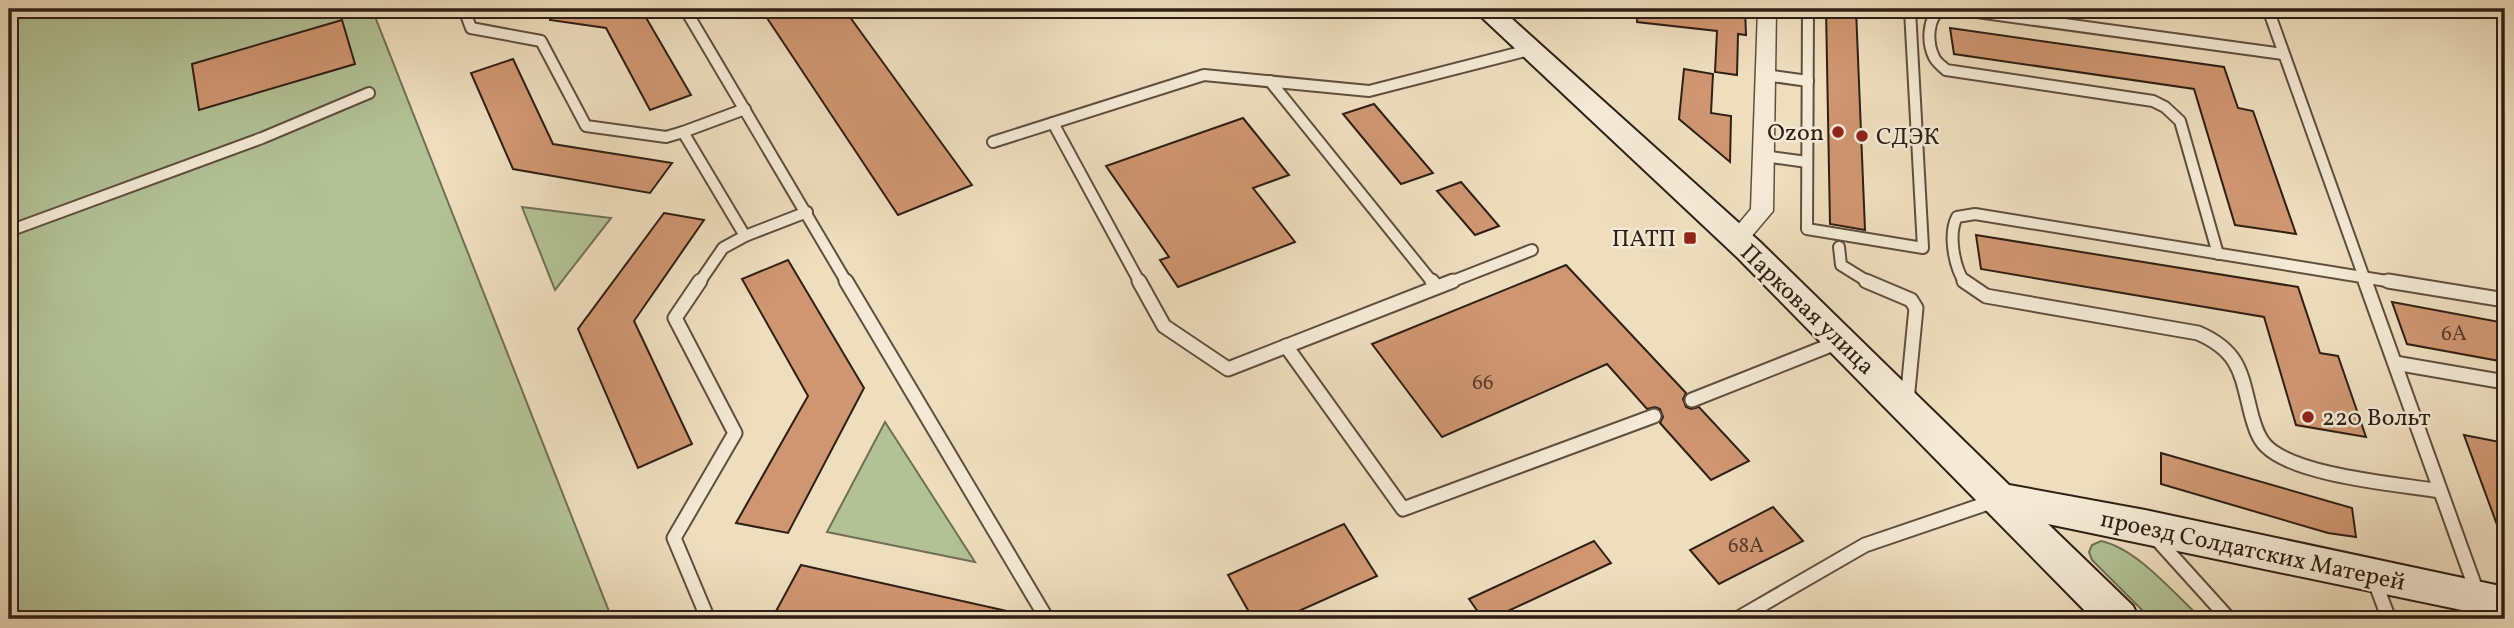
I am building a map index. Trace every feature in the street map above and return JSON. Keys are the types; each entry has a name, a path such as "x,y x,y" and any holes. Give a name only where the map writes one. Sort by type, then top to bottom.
{"main road":[{"name":"Парковая улица","path":"1486,9 1737,239 1907,405 2119,619"},
{"name":"проезд Солдатских Матерей","path":"2000,499 2145,526 2492,600"}],"street":[{"path":"1737,239 1762,211 1767,9"}],"lane":[{"path":"464,9 471,28 541,41 586,126 666,138 745,109"},
{"path":"685,9 1047,619"},
{"path":"1808,9 1807,229 1923,248 1910,10 1901,9"},
{"path":"1941,9 1934,12 1930,18 1934,58 1946,69 2153,101 2175,114 2180,121 2218,254"},
{"path":"1955,9 2283,54"},
{"path":"2268,9 2440,491 2492,600"},
{"path":"993,142 1203,75 1369,91 1529,50"},
{"path":"1765,75 1808,80"},
{"path":"1270,81 1436,286"},
{"path":"9,230 262,138 369,93"},
{"path":"1053,123 1164,326 1228,369 1532,250"},
{"path":"683,132 745,236"},
{"path":"1763,156 1807,162"},
{"path":"708,619 674,538 735,433 675,318 723,248 745,236 807,212"},
{"path":"2440,491 2306,467 2272,452 2259,439 2236,359 2215,339 2198,332 1986,296 1972,291 1959,278 1953,225 1957,217 1975,214 2505,300"},
{"path":"1839,247 1841,265 1866,281 1911,300 1916,308 1907,405"},
{"path":"1692,400 1840,341"},
{"path":"1286,345 1403,509 1654,416"},
{"path":"2395,362 2505,382"},
{"path":"1737,619 1865,545 2000,499"},
{"path":"2145,526 2229,619"},
{"path":"2373,575 2389,619"}],"path":[{"path":"707,16 721,9"}],"green space":[{"path":"9,9 372,9 612,619 9,619"},
{"path":"522,207 611,218 555,290"},
{"path":"885,422 975,562 827,532"},
{"path":"2101,541 2115,546 2142,563 2202,619 2151,619 2092,560 2089,552 2092,545"}],"building":[{"path":"551,9 641,9 691,95 650,110 606,28 550,20"},
{"path":"761,9 844,9 972,185 898,215"},
{"path":"1638,9 1745,9 1746,35 1738,34 1737,75 1715,72 1717,31 1637,22"},
{"path":"1826,9 1856,9 1865,230 1830,224"},
{"path":"342,20 355,64 199,110 192,64"},
{"path":"1950,28 2224,67 2238,108 2253,111 2296,234 2235,225 2194,89 1954,54"},
{"path":"513,59 553,144 672,163 650,193 513,169 471,73"},
{"path":"1684,69 1713,74 1711,113 1731,116 1730,162 1679,119"},
{"path":"1374,104 1433,173 1401,184 1343,114"},
{"path":"1243,118 1289,175 1253,188 1295,242 1178,287 1160,260 1169,257 1106,166"},
{"path":"1461,182 1499,226 1475,235 1437,191"},
{"path":"664,213 704,220 634,321 692,444 638,468 578,329"},
{"path":"1976,235 2298,287 2320,353 2338,356 2366,437 2296,425 2264,317 1981,269"},
{"path":"788,260 864,388 788,533 736,523 808,396 742,279"},
{"path":"1566,265 1686,393 1683,399 1686,407 1699,407 1749,461 1711,480 1660,423 1663,417 1660,409 1647,409 1607,364 1442,437 1372,344"},
{"path":"2392,302 2505,323 2505,362 2407,344"},
{"path":"2464,435 2505,443 2505,541 2503,541"},
{"path":"2161,453 2352,508 2356,537 2328,533 2161,484"},
{"path":"1773,507 1803,541 1719,584 1690,550"},
{"path":"1344,524 1377,576 1281,619 1253,619 1228,575"},
{"path":"1594,541 1611,563 1491,619 1483,619 1469,599"},
{"path":"801,565 1007,611 1006,619 801,619 775,613"}],"place":[{"name":"Ozon","path":"1838,132"},
{"name":"СДЭК","path":"1862,136"},
{"name":"ПАТП","path":"1690,238"},
{"name":"220 Вольт","path":"2308,417"}]}
